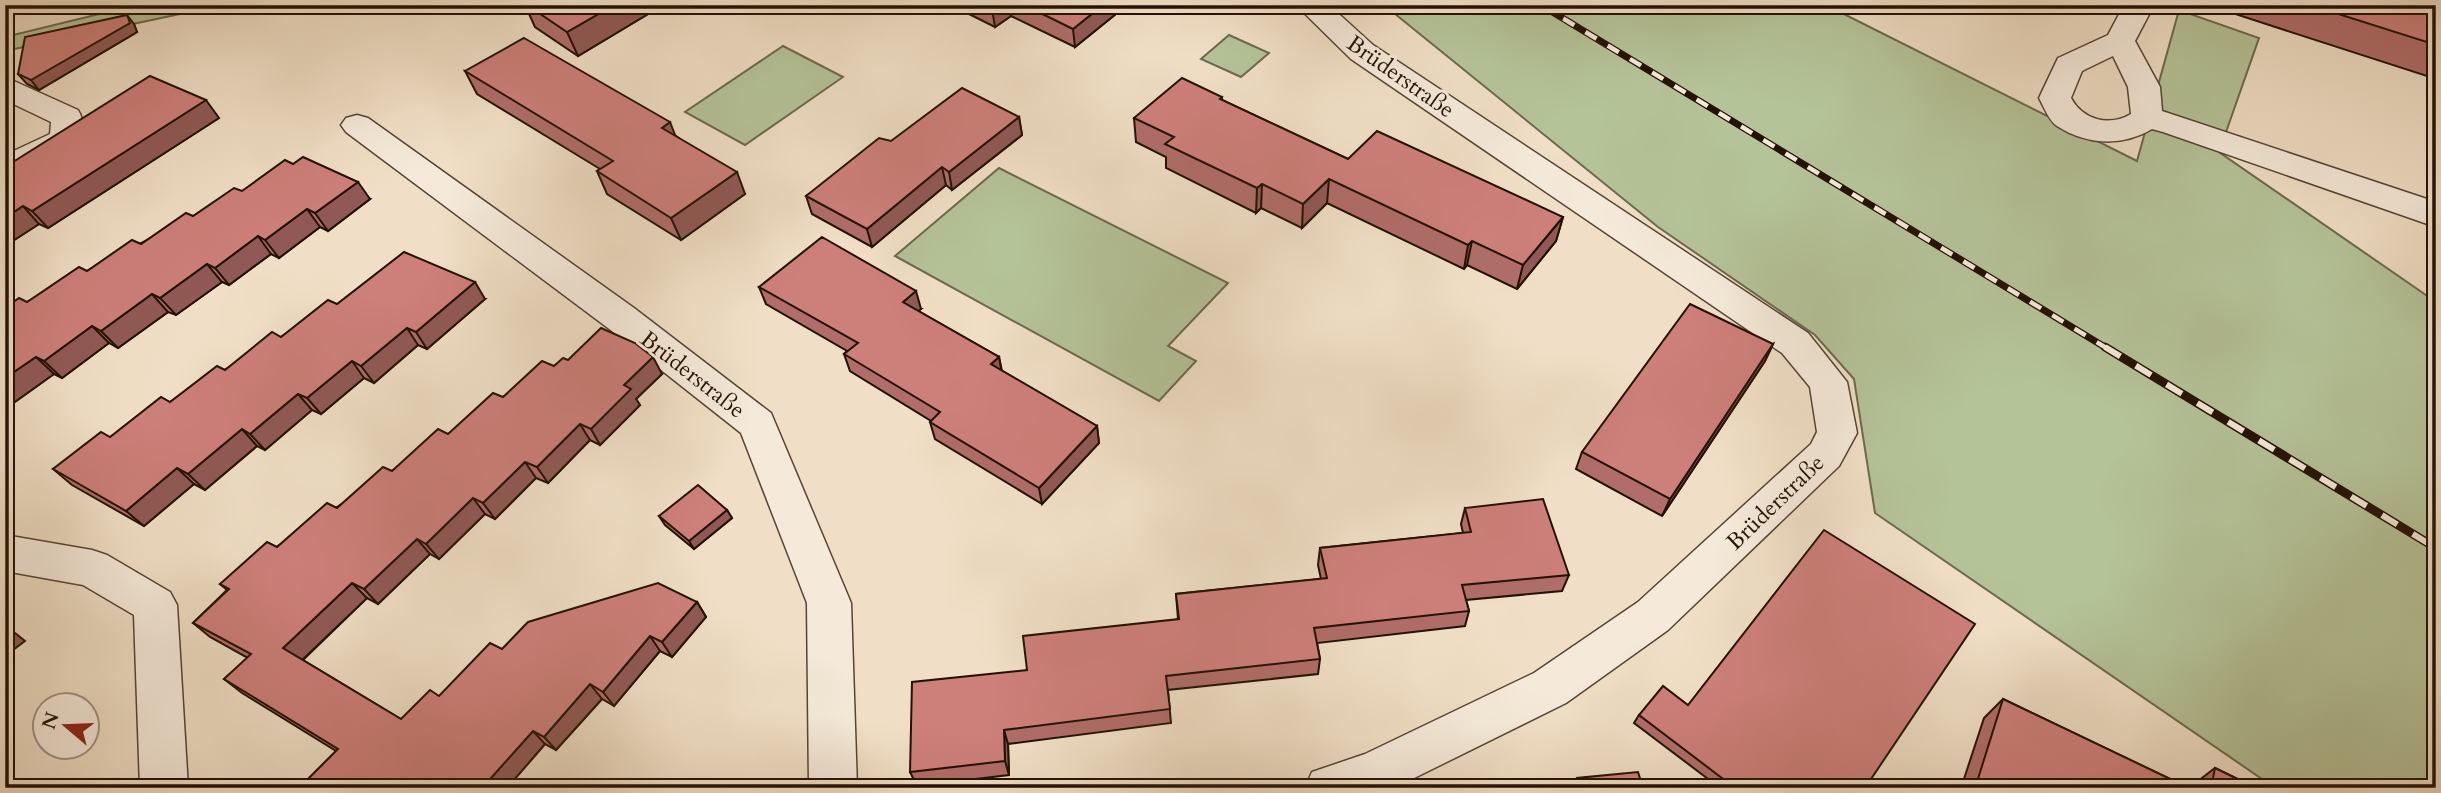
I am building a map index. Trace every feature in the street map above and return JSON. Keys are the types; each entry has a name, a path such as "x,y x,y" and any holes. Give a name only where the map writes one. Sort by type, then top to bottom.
{"main road":[{"path":"5,7 12,5"}],"street":[{"name":"Brüderstraße","path":"1311,5 1362,52 1794,343 1828,382 1837,433 1825,455 1653,616 1550,688 1373,774 1329,788"},
{"path":"2140,5 2120,41 2069,65 2055,98 2066,118 2095,130 2124,132 2147,118 2170,123 2436,215"},
{"path":"2120,41 2144,87 2147,118"},
{"path":"5,87 67,117 66,139 5,169"},
{"name":"Brüderstraße","path":"357,125 621,318 757,424 829,603 833,788"},
{"path":"5,553 92,568 155,605 164,788"}],"green space":[{"path":"136,5 250,5 180,14 5,51 5,37"},
{"path":"1384,5 1826,5 2137,161 2179,10 2259,38 2219,152 2436,302 2436,788 2275,788 1875,513 1854,379 1815,335 1658,227"},
{"path":"1229,35 1269,53 1241,77 1201,59"},
{"path":"783,46 843,77 745,145 685,112"},
{"path":"999,168 1228,283 1168,346 1196,361 1159,401 895,256"}],"building":[{"path":"527,5 614,5 567,32"},
{"path":"1024,5 1103,5 1073,29"},
{"path":"2310,5 2436,5 2436,45"},
{"path":"127,15 130,23 31,80 18,74 25,37"},
{"path":"524,38 670,122 662,128 737,172 671,218 597,171 613,161 465,71"},
{"path":"150,76 206,100 32,211 23,206 5,218 5,167"},
{"path":"1182,78 1222,97 1220,99 1348,159 1377,131 1563,217 1523,265 1472,241 1468,245 1329,179 1303,204 1262,184 1257,188 1165,144 1174,137 1134,118"},
{"path":"962,88 1019,117 949,172 942,167 867,229 806,196 879,138 891,141"},
{"path":"303,157 358,182 315,213 307,209 265,240 258,236 215,268 207,264 160,298 152,294 101,331 92,326 44,361 36,357 5,378 5,308 19,298 27,302 79,267 87,271 132,240 141,244 186,213 193,216 234,188 242,191 285,160 293,164"},
{"path":"822,237 916,291 903,302 999,357 991,364 1097,426 1039,488 930,422 940,412 844,354 858,343 759,287"},
{"path":"404,252 475,282 416,332 407,328 361,366 352,361 307,398 298,394 250,434 242,429 188,474 177,468 126,511 53,469 101,432 110,437 161,397 170,402 217,366 225,370 272,332 281,337 328,300 337,304"},
{"path":"1690,304 1773,344 1670,499 1582,452"},
{"path":"601,328 635,343 653,357 624,385 631,389 591,429 580,424 537,467 525,462 483,503 473,498 426,544 417,539 364,589 352,583 283,648 401,719 430,690 439,696 490,643 502,649 528,622 658,583 697,602 662,642 650,636 603,692 590,684 544,737 533,731 482,788 470,783 466,788 299,788 338,749 224,679 251,654 193,623 229,589 220,584 267,542 277,547 327,503 337,508 383,467 392,471 438,429 448,434 493,393 503,397 542,361 554,366 563,358 568,360"},
{"path":"698,485 727,510 689,541 659,516"},
{"path":"1543,499 1569,575 1462,585 1469,611 1314,628 1320,659 1166,676 1170,709 1004,730 1005,761 910,772 912,682 1027,670 1023,636 1179,619 1176,594 1327,578 1320,548 1471,532 1465,508"},
{"path":"1824,530 1975,624 1865,788 1735,788 1639,715 1663,686 1688,705"},
{"path":"2003,699 2189,788 1987,788 1977,782"},
{"path":"2215,768 2256,788 2211,788"},
{"path":"1638,772 1643,788 1563,788 1579,786 1577,778"}],"railway":[{"path":"1541,5 2108,349"},
{"path":"2105,347 2436,548"}]}
